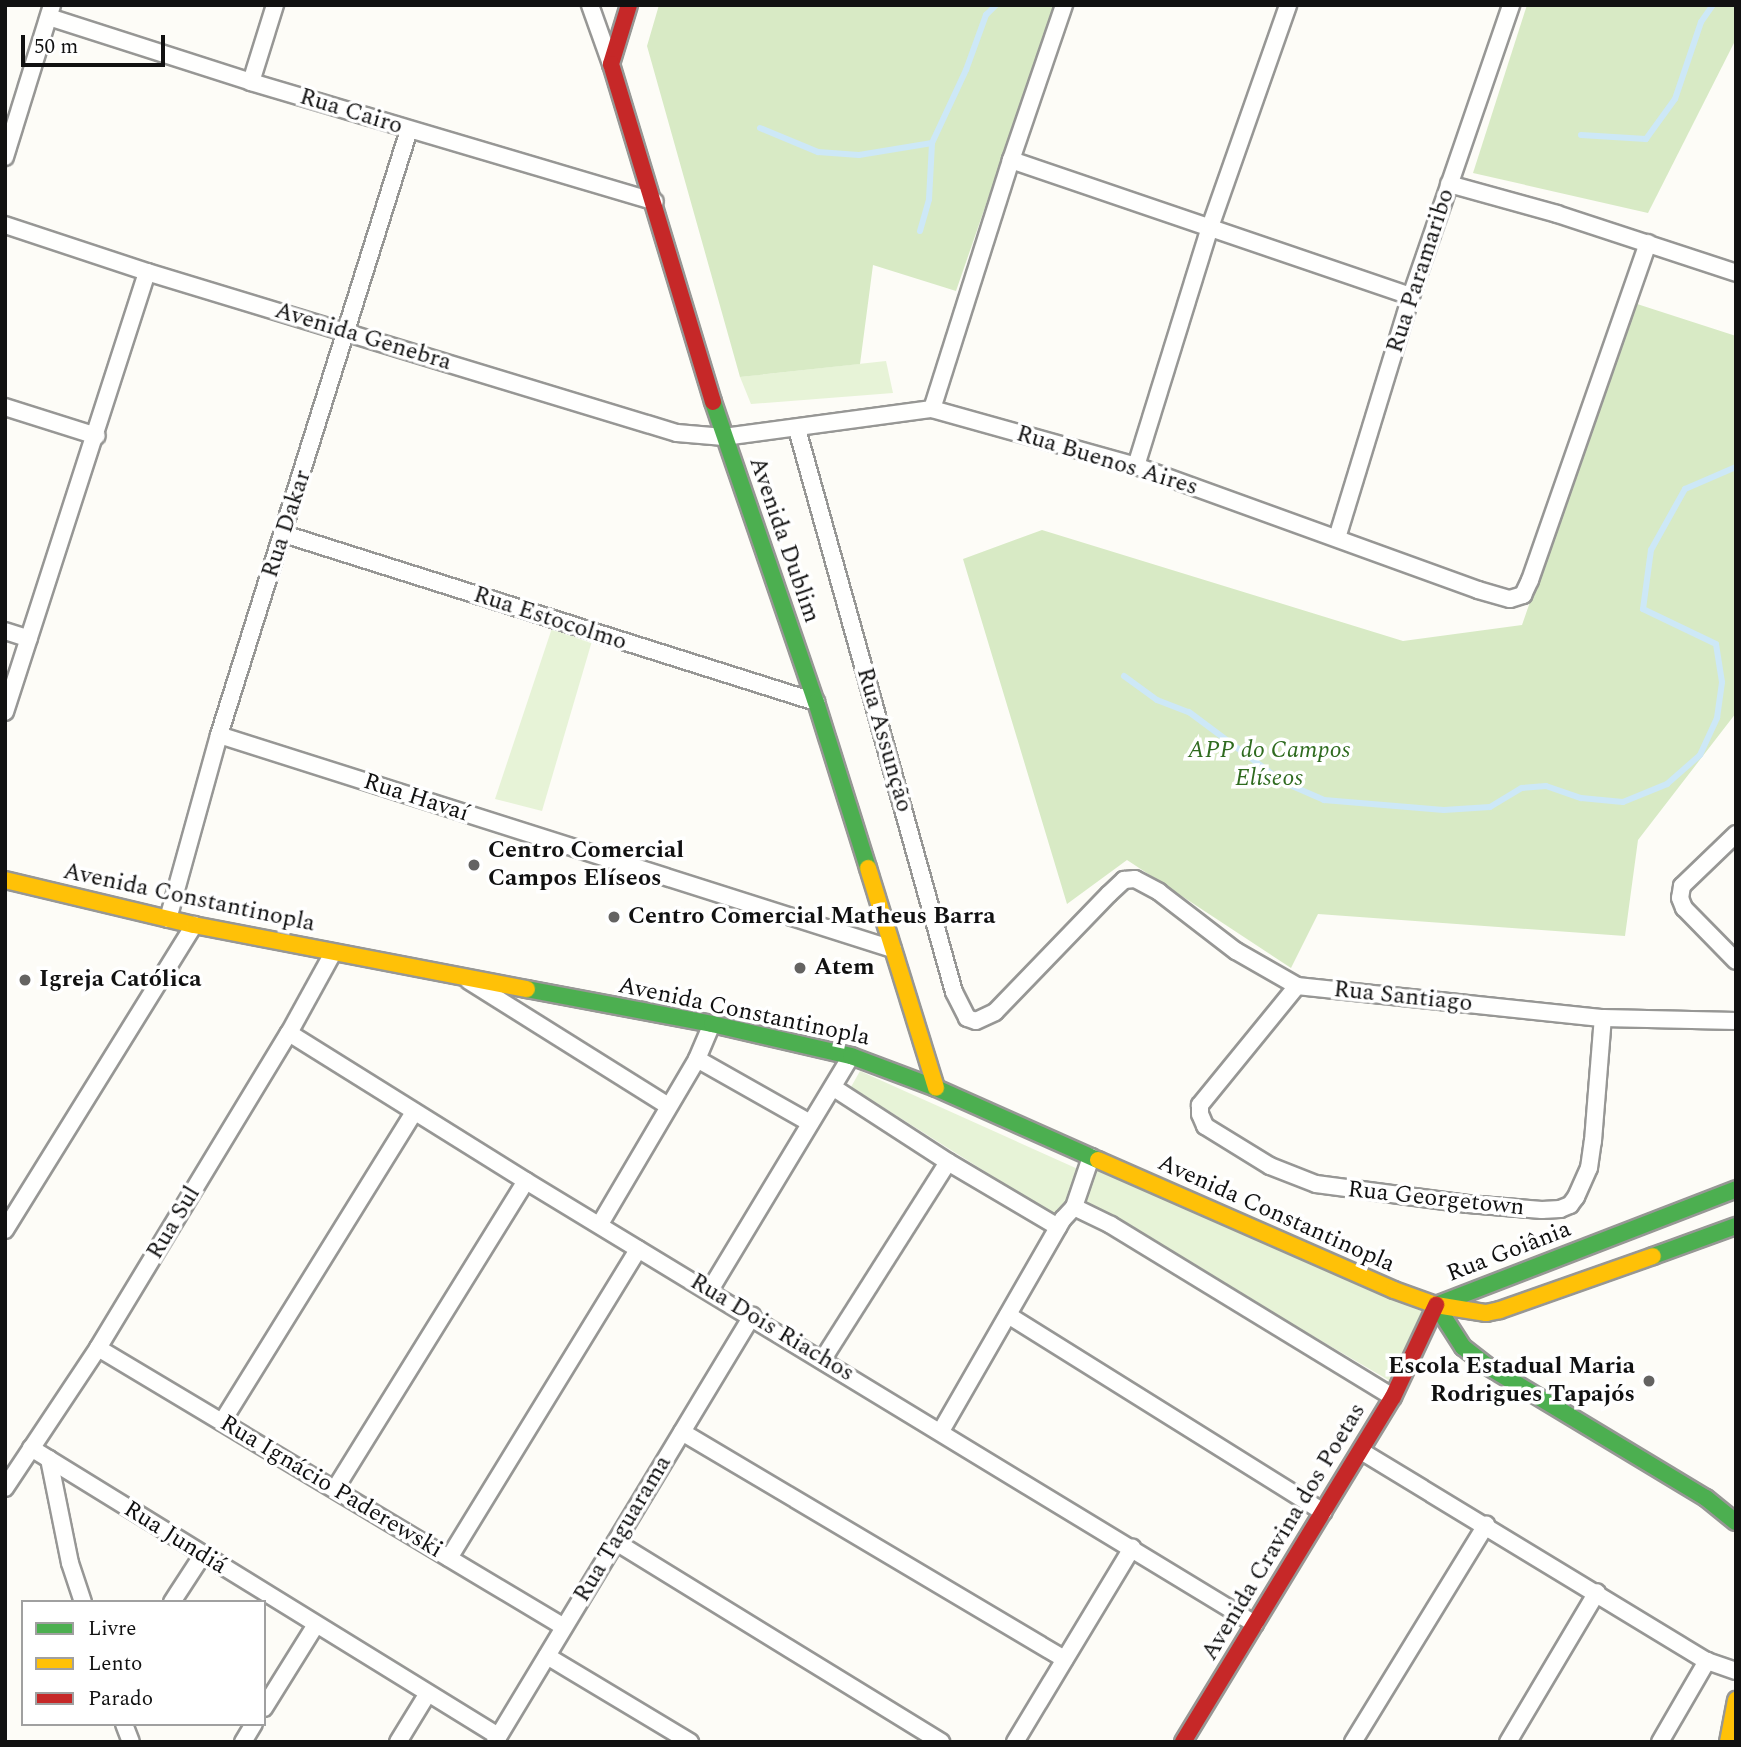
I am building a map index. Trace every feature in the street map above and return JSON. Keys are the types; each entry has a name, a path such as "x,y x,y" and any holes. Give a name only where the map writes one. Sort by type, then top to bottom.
{"street":[{"path":"251,82 275,5"},
{"path":"590,5 611,65"},
{"path":"611,65 629,5"},
{"path":"932,409 1011,160 1065,5"},
{"path":"1136,466 1210,227 1287,5"},
{"name":"Rua Paramaribo","path":"1337,538 1411,296 1511,5"},
{"path":"5,157 51,11"},
{"name":"Rua Cairo","path":"51,11 251,82 654,202"},
{"name":"Avenida Dublim","path":"611,65 724,437 816,702 936,1088"},
{"name":"Rua Dakar","path":"168,919 219,735 409,130"},
{"path":"1011,160 1411,296"},
{"path":"1449,184 1648,243 1736,273"},
{"name":"Avenida Genebra","path":"5,225 147,272 677,433 724,437"},
{"name":"Rua Buenos Aires","path":"724,437 932,409 1136,466 1478,590 1510,598 1519,597 1526,590 1648,243"},
{"path":"5,712 97,436 147,272"},
{"path":"5,407 97,436"},
{"name":"Rua Assunção","path":"797,429 961,1012 971,1021 995,1012 1108,894"},
{"name":"Rua Estocolmo","path":"284,534 816,702"},
{"path":"5,631 30,639"},
{"name":"Rua Havaí","path":"219,735 893,949"},
{"path":"1736,834 1682,886 1681,903 1736,961"},
{"name":"Avenida Constantinopla","path":"5,880 194,925 712,1024 851,1056 936,1088 1394,1290 1436,1305"},
{"name":"Rua Santiago","path":"1108,894 1124,880 1143,881 1236,951 1297,986 1603,1018 1736,1021"},
{"path":"5,1230 194,925"},
{"name":"Rua Sul","path":"5,1488 98,1348 289,1033 333,953"},
{"path":"464,978 668,1106"},
{"name":"Rua Georgetown","path":"1297,986 1200,1105 1199,1114 1211,1132 1270,1166 1316,1184 1468,1204 1560,1209 1570,1205 1576,1197 1589,1168 1603,1018"},
{"path":"600,1224 697,1059 712,1024"},
{"name":"Rua Dois Riachos","path":"289,1033 526,1181 710,1290 1255,1623"},
{"path":"710,1290 851,1056"},
{"path":"697,1059 810,1123"},
{"path":"834,1088 948,1162 1058,1227"},
{"path":"222,1422 414,1112"},
{"path":"941,1431 1058,1227 1074,1207 1091,1157"},
{"path":"823,1359 948,1162"},
{"path":"335,1489 526,1181"},
{"name":"Rua Goiânia","path":"1436,1305 1736,1189"},
{"path":"1074,1207 1111,1225 1393,1396"},
{"name":"Rua Goiânia","path":"1436,1305 1486,1314 1736,1226"},
{"path":"449,1558 638,1249"},
{"path":"1436,1305 1460,1343 1487,1366 1706,1498 1736,1522"},
{"name":"Avenida Cravina dos Poetas","path":"1183,1742 1393,1396 1436,1305"},
{"path":"1008,1315 1323,1512"},
{"name":"Rua Taguarama","path":"496,1739 752,1316"},
{"name":"Rua Ignácio Paderewski","path":"98,1348 564,1626"},
{"path":"682,1432 1065,1659"},
{"name":"Rua Jundiá","path":"32,1448 315,1626 428,1693 496,1739"},
{"path":"1361,1451 1707,1661 1736,1671"},
{"path":"49,1459 70,1563 82,1600"},
{"path":"1353,1742 1486,1525"},
{"path":"616,1542 941,1742"},
{"path":"1015,1742 1132,1548"},
{"path":"173,1600 202,1556"},
{"path":"1508,1742 1597,1592"},
{"path":"266,1705 315,1626"},
{"path":"547,1656 690,1742"},
{"path":"1660,1742 1707,1661"},
{"path":"398,1742 428,1693"},
{"path":"1728,1742 1736,1700"},
{"path":"243,1742 253,1726"}],"green space":[{"path":"659,5 1055,5 956,291 873,265 860,364 740,377 647,46"},
{"path":"1527,5 1736,5 1736,39 1648,213 1473,173"},
{"name":"APP do Campos Elíseos","path":"1634,303 1736,336 1736,713 1638,840 1625,936 1318,914 1291,968 1127,860 1067,904 963,559 1042,530 1403,641 1522,625"},
{"path":"886,361 893,393 751,404 740,377"},
{"path":"552,628 592,641 542,811 495,799"},
{"path":"860,1071 1089,1174 1094,1166 1439,1319 1397,1385 1079,1200 1067,1223 851,1087"}],"waterway":[{"path":"920,231 929,199 932,143 966,70 986,15 996,5"},
{"path":"1581,135 1646,139 1675,99 1701,22 1713,5"},
{"path":"760,128 818,152 859,155 932,143"},
{"path":"1124,676 1157,700 1189,712 1283,782 1324,800 1444,810 1490,807 1522,788 1546,786 1581,798 1623,802 1667,784 1700,755 1717,718 1722,682 1716,644 1643,609 1651,550 1685,489 1736,467"}],"traffic: fast":[{"path":"713,402 816,702 868,868"},
{"path":"527,989 712,1024 851,1056 936,1088 1098,1160"},
{"path":"1436,1305 1736,1189"},
{"path":"1653,1256 1736,1226"},
{"path":"1436,1305 1463,1347 1487,1366 1706,1498 1736,1522"}],"traffic: slow":[{"path":"868,868 936,1088"},
{"path":"5,880 194,925 527,989"},
{"path":"1098,1160 1394,1290 1436,1305 1486,1313 1500,1310 1653,1256"},
{"path":"1728,1742 1736,1700"}],"traffic: jam":[{"path":"629,5 611,64 713,402"},
{"path":"1183,1742 1393,1397 1436,1305"}],"place":[{"name":"Centro Comercial Campos Elíseos","path":"474,865"},
{"name":"Centro Comercial Matheus Barra","path":"614,917"},
{"name":"Atem","path":"800,968"},
{"name":"Igreja Católica","path":"25,980"},
{"name":"Escola Estadual Maria Rodrigues Tapajós","path":"1649,1381"}]}
